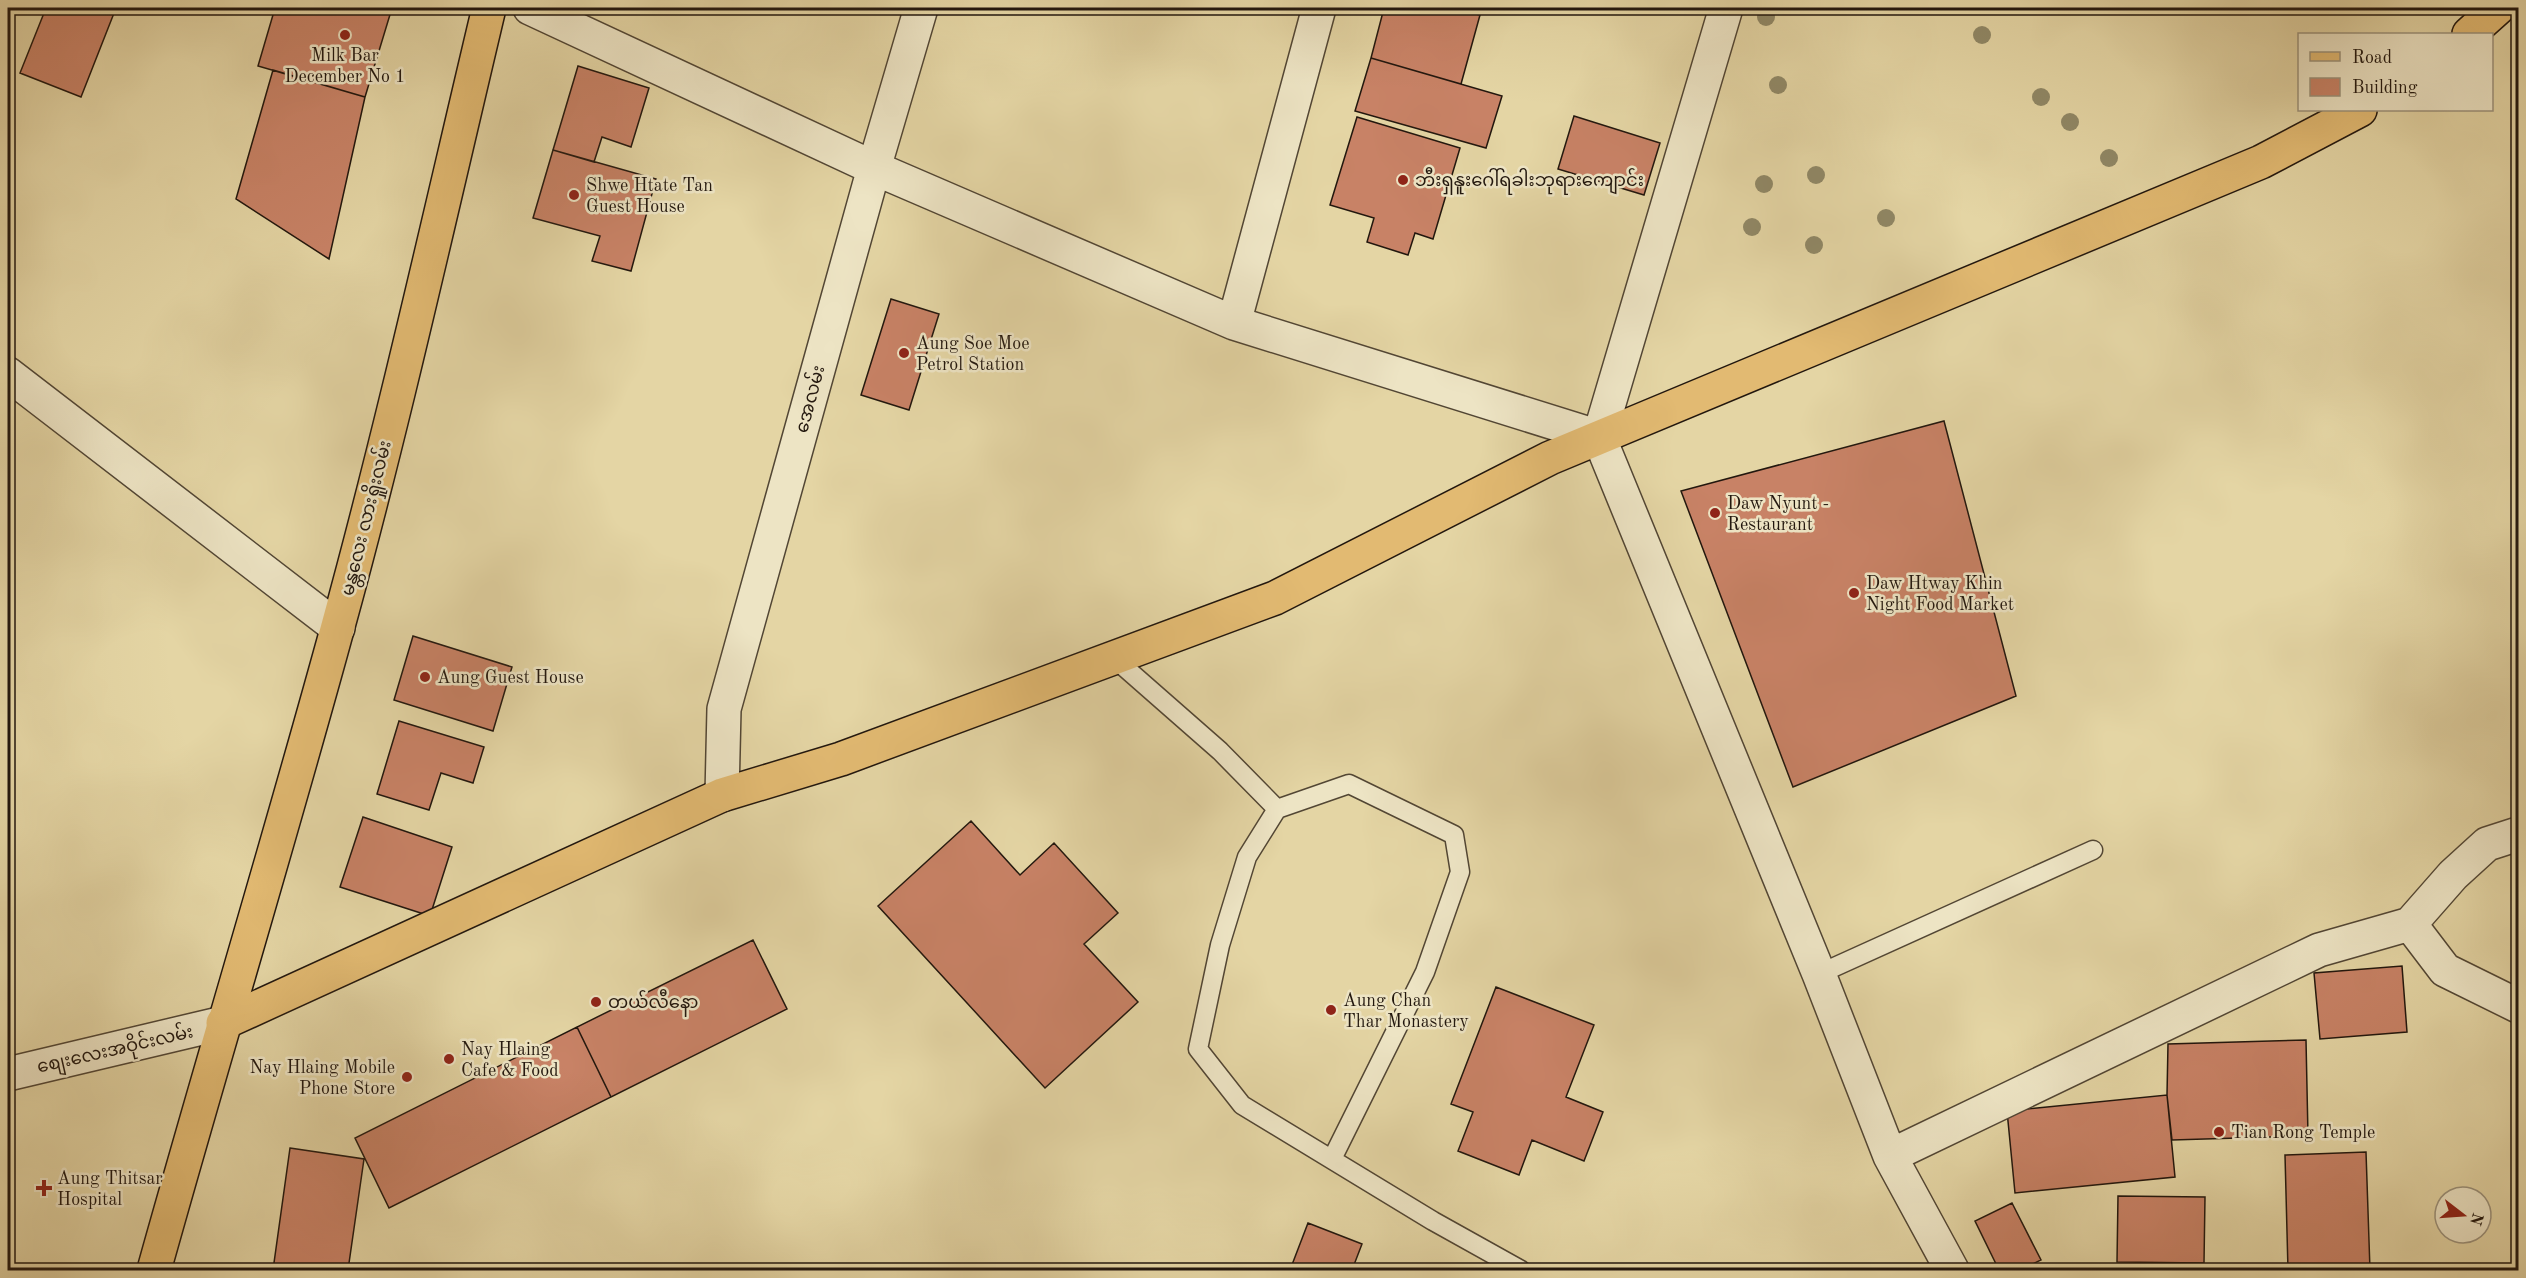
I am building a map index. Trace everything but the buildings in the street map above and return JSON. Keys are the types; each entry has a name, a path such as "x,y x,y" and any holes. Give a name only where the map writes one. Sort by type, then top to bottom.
{"main road":[{"name":"မန္တလေး လားရှိုးလမ်း","path":"154,1270 338,628 379,473 489,8"},
{"path":"2470,33 2498,8"},
{"path":"223,1023 722,795 841,759 1275,598 1550,458 2261,162 2358,111"}],"street":[{"path":"530,8 874,168 1234,322 1599,437"},
{"name":"အေလမ်း","path":"722,795 724,709 874,168 921,8"},
{"path":"1234,322 1319,8"},
{"path":"1726,8 1599,437 1819,974 1890,1156 1952,1270"},
{"path":"8,374 338,628"},
{"path":"1890,1156 2319,950 2410,924 2453,875 2487,844 2518,834"},
{"path":"2410,924 2445,970 2518,1006"},
{"name":"စျေးလေးအဝိုင်းလမ်း","path":"8,1074 223,1023"}],"lane":[{"path":"1114,658 1220,751 1277,809"},
{"path":"1332,1159 1425,972 1460,872 1454,835 1348,784 1277,809 1247,857 1220,945 1198,1049 1242,1105 1332,1159 1521,1270"},
{"path":"1819,974 2093,850"}],"place":[{"name":"Milk Bar December No 1","path":"345,35"},
{"name":"ဘီးရှနူးဂေါ်ရခါးဘုရားကျောင်း","path":"1403,180"},
{"name":"Shwe Htate Tan Guest House","path":"574,195"},
{"name":"Aung Soe Moe Petrol Station","path":"904,353"},
{"name":"Daw Nyunt - Restaurant","path":"1715,513"},
{"name":"Daw Htway Khin Night Food Market","path":"1854,593"},
{"name":"Aung Guest House","path":"425,677"},
{"name":"တယ်လီနော","path":"596,1002"},
{"name":"Aung Chan Thar Monastery","path":"1331,1010"},
{"name":"Nay Hlaing Cafe & Food","path":"449,1059"},
{"name":"Nay Hlaing Mobile Phone Store","path":"407,1077"},
{"name":"Tian Rong Temple","path":"2219,1132"},
{"name":"Aung Thitsar Hospital","path":"44,1188"}]}
